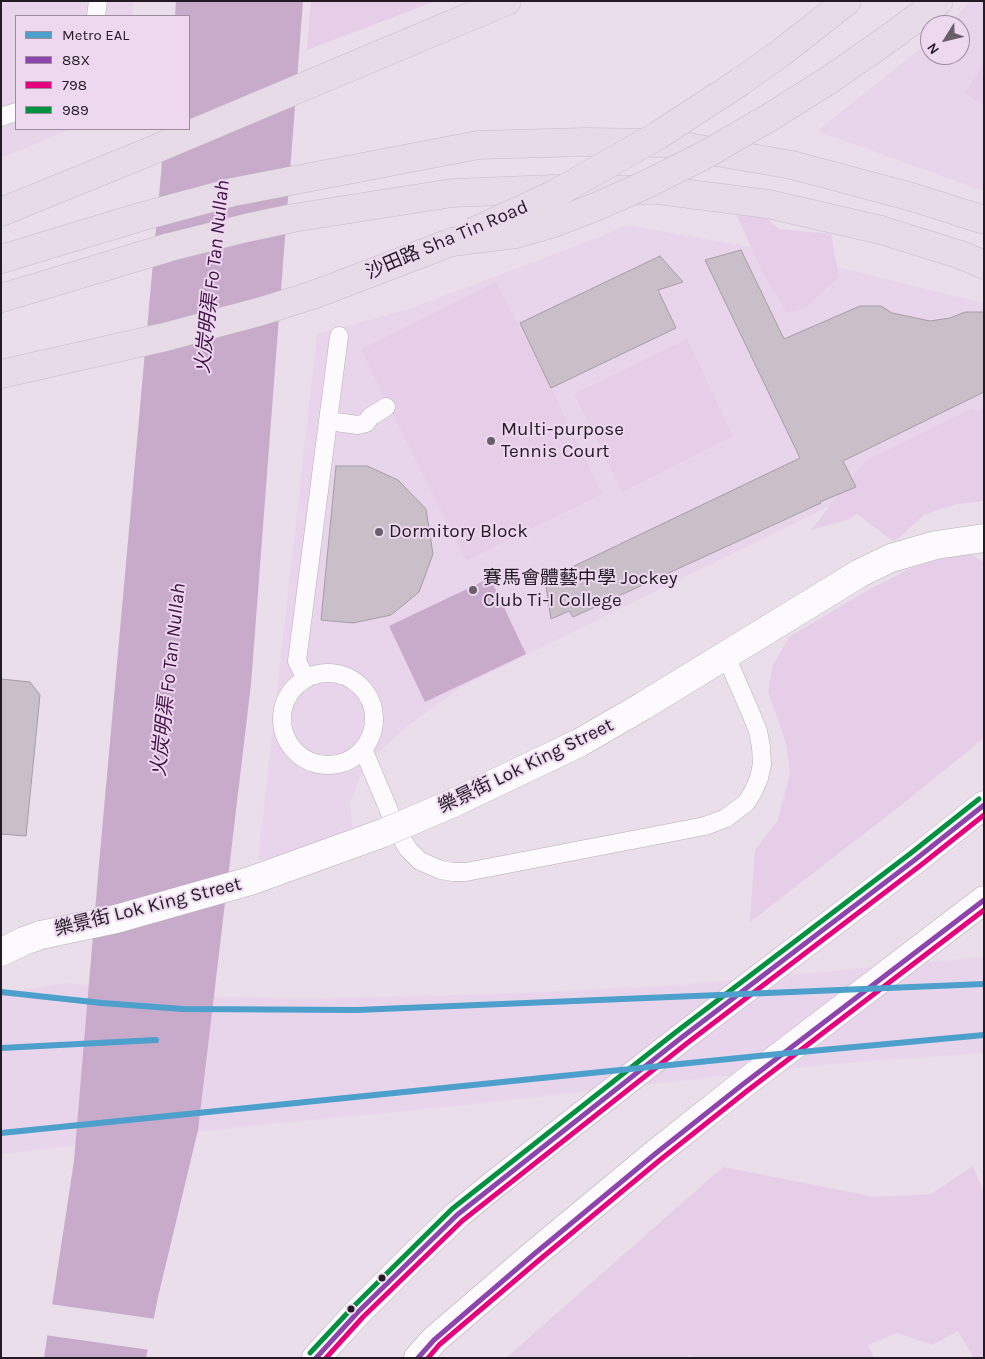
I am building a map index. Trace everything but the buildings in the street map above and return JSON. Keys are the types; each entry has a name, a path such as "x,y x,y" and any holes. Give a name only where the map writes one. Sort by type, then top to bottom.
{"highway":[{"path":"1,212 476,16 507,1"},
{"name":"沙田路 Sha Tin Road","path":"1,374 138,343 245,316 313,295 452,242 555,194 657,136 740,82 847,1"},
{"path":"452,242 516,234 598,206 647,184 695,160 772,116 888,40 939,1"},
{"path":"1,259 140,217 232,192 478,145 585,142 665,143 792,165 912,197 984,220"},
{"path":"1,298 170,247 293,218 452,193 554,189 658,190 768,204 881,230 984,264"}],"main road":[{"name":"樂景街 Lok King Street","path":"1,952 41,935 116,919 250,881 383,833 451,804 578,743 726,656 860,573 891,558 936,545 980,540"},
{"path":"316,1358 358,1312 457,1215 602,1100 984,805"},
{"path":"418,1358 434,1340 655,1154 984,900"},
{"name":"樂景街 Lok King Street","path":"1,936 41,935"}],"lane":[{"path":"96,15 98,1"},
{"path":"1,117 15,112"},
{"path":"306,678 297,661 339,336"},
{"path":"328,420 358,425 366,423 370,417 386,407"},
{"path":"363,749 399,834 408,849 420,861 441,870 466,872 704,826 726,818 746,803 759,778 762,764 758,731 726,656"},
{"path":"321,674 337,674 351,680 363,690 371,704 374,720 371,735 363,749 352,759 339,764 324,765 310,762 298,754 288,743 283,729 282,714 285,700 293,688 306,678 321,674"}],"shaded area":[{"path":"1,1 133,1 132,15 15,15 15,130 70,130 1,158"},
{"path":"311,1 436,1 307,50"},
{"path":"970,1 984,1 984,191 817,131 920,49 920,65 970,65 970,15 958,15"},
{"path":"984,62 984,105 965,94"},
{"path":"757,210 779,229 831,234 839,277 806,307 787,313 764,275 736,214"},
{"name":"賽馬會體藝中學 Jockey Club Ti-I College","path":"625,225 763,249 984,303 984,413 854,494 461,687 409,725 366,763 350,802 355,855 258,860 317,334 406,310 605,235"},
{"name":"Multi-purpose Tennis Court","path":"496,282 551,388 602,494 466,561 361,349"},
{"path":"687,339 733,436 622,492 574,394"},
{"path":"984,407 984,501 956,504 924,515 894,542 857,514 849,519 811,530 865,461 971,409 979,412"},
{"path":"967,552 984,562 984,738 750,922 755,850 778,820 790,773 786,743 768,691 773,665 789,637 868,590 915,566"},
{"path":"984,957 984,1053 831,1064 1,1154 1,994 65,983 175,995 303,999 527,993 678,985"},
{"path":"973,1166 984,1193 984,1358 974,1358 958,1331 932,1345 897,1333 868,1345 874,1358 700,1358 689,1356 686,1358 506,1358 723,1167 875,1197 931,1194"}],"water":[{"name":"火炭明渠 Fo Tan Nullah","path":"176,1 303,1 251,684 198,1130 158,1297 146,1358 44,1358 74,1161 165,130 190,130 190,15 175,15"},
{"path":"490,578 526,654 425,702 389,626"}],"pier":[{"path":"50,1304 156,1319 150,1350 45,1335"}],"metro line":[{"name":"EAL","path":"1,992 102,1003 183,1009 357,1010 984,984"},
{"name":"EAL","path":"1,1133 768,1055 984,1035"},
{"name":"EAL","path":"1,1048 156,1040"}],"transit line":[{"name":"989","path":"310,1353 353,1307 452,1209 676,1032 979,799"},
{"name":"88X","path":"316,1358 358,1312 457,1215 681,1038 984,805"},
{"name":"798","path":"326,1358 363,1317 462,1221 686,1044 984,815"},
{"name":"88X","path":"418,1358 434,1340 655,1154 984,900"},
{"name":"798","path":"428,1358 439,1345 660,1160 984,910"}],"place":[{"name":"Multi-purpose Tennis Court","path":"491,441"},
{"name":"Dormitory Block","path":"379,532"},
{"name":"賽馬會體藝中學 Jockey Club Ti-I College","path":"473,590"}]}
